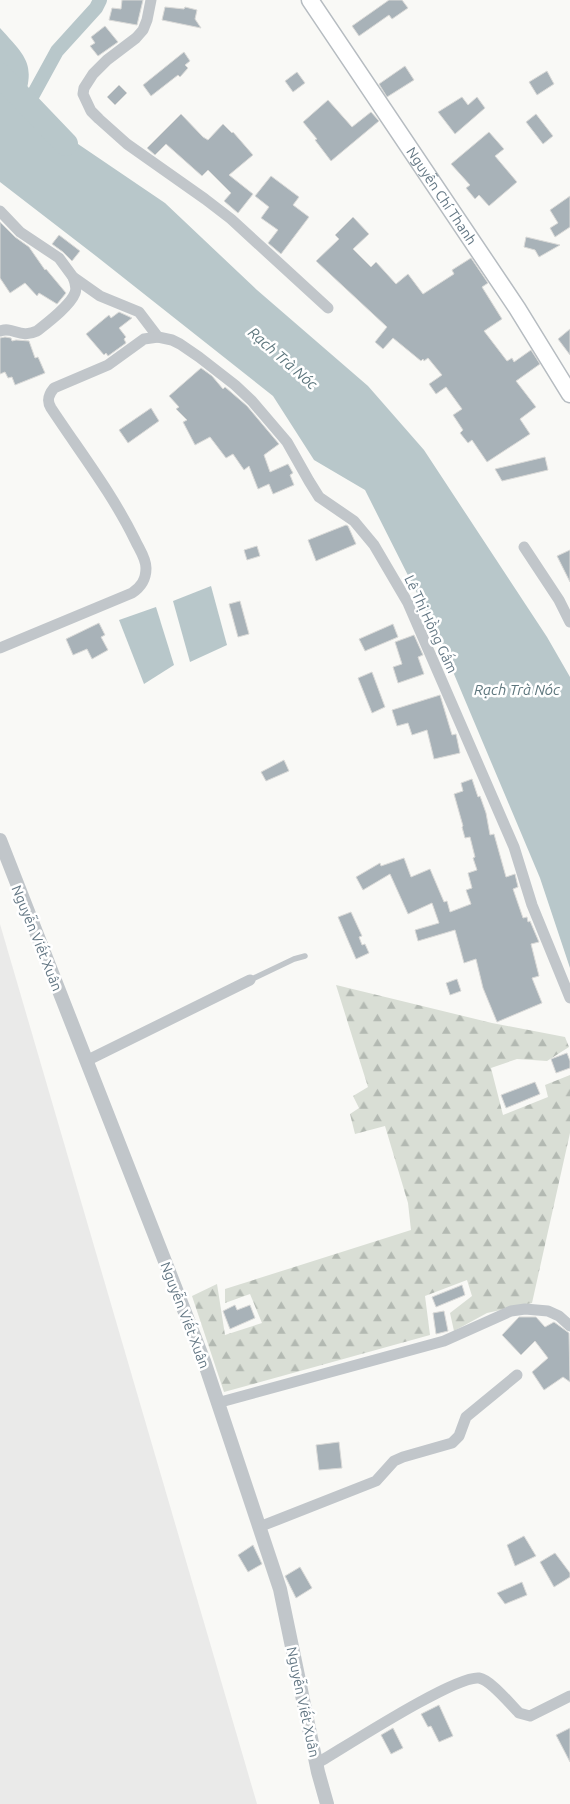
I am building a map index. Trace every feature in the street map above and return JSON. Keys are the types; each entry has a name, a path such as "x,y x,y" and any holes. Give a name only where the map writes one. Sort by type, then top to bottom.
{"main road":[{"name":"Nguyễn Chí Thanh","path":"310,0 517,308 569,390"}],"street":[{"path":"151,0 143,30 136,38 107,60 93,74 84,88 83,94 91,110 127,144 231,219 328,308"},
{"name":"Lê Thị Hồng Gấm","path":"0,211 20,232 59,258 73,278 100,296 139,312 158,336 172,340 200,357 252,401 287,442 308,482 319,497 354,521 374,545 408,603 514,847 532,906 570,998"},
{"path":"0,331 10,330 19,334 37,331 66,306 75,293 73,278"},
{"path":"0,648 132,593 140,587 144,580 146,568 144,557 125,518 51,408 48,400 49,394 54,388 108,365 144,339 158,336"},
{"path":"524,547 570,622"},
{"name":"Nguyễn Viết Xuân","path":"0,840 196,1343 217,1403 280,1589 316,1764 327,1804"},
{"path":"86,1061 250,980"},
{"path":"217,1403 444,1341 511,1312 525,1309 548,1312 559,1316 570,1326"},
{"path":"259,1527 376,1481 394,1461 403,1457 452,1443 459,1436 466,1417 517,1375"},
{"path":"316,1764 432,1695 469,1679 480,1678 489,1683 524,1716 530,1716 570,1696"}],"lane":[{"path":"250,980 294,959 305,956"}],"shaded area":[{"path":"0,924 257,1804 0,1804"}],"green space":[{"path":"336,985 492,1023 565,1037 569,1047 547,1061 517,1059 491,1068 503,1115 548,1097 545,1085 570,1075 570,1133 532,1303 487,1313 454,1331 450,1313 472,1296 467,1280 425,1296 430,1335 224,1392 192,1296 217,1284 225,1335 262,1323 250,1294 225,1303 225,1289 411,1230 408,1203 385,1126 355,1134 350,1114 359,1108 353,1096 368,1087"}],"water":[{"name":"Rạch Trà Nóc","path":"0,28 17,47 27,63 29,71 28,80 22,106 165,203 257,290 368,386 424,450 547,637 570,677 570,968 540,878 435,629 365,490 314,460 273,396 0,182"},
{"path":"211,586 227,645 190,662 173,601"},
{"path":"156,607 174,665 144,684 119,620"}],"building":[{"path":"122,0 143,0 137,25 109,20 112,8 121,9"},
{"path":"389,0 402,0 408,8 392,19 389,15 359,36 352,26"},
{"path":"165,7 184,9 185,7 197,10 195,19 201,28 162,20"},
{"path":"105,26 118,42 98,56 90,46 95,43 91,37"},
{"path":"184,52 190,61 185,65 188,68 180,77 178,75 151,96 143,85"},
{"path":"405,66 414,80 387,97 379,84"},
{"path":"547,71 554,84 537,95 529,82"},
{"path":"297,72 305,83 293,92 285,81"},
{"path":"119,85 127,93 115,105 107,97"},
{"path":"462,97 468,105 477,97 485,108 455,134 438,112"},
{"path":"328,100 352,127 371,112 379,121 331,161 303,122"},
{"path":"181,114 208,140 223,124 233,132 253,155 229,175 253,194 238,213 224,201 231,193 208,170 202,176 166,144 155,155 147,148"},
{"path":"536,114 553,136 543,144 526,122"},
{"path":"489,132 504,149 495,156 517,182 489,206 479,195 475,199 466,188 470,185 451,164"},
{"path":"271,176 299,197 293,205 309,217 281,254 268,243 278,230 261,218 269,207 255,196"},
{"path":"570,196 570,227 555,237 550,228 558,223 550,210"},
{"path":"353,217 369,234 353,249 371,267 376,262 396,284 408,274 423,294 454,274 452,270 471,258 488,283 482,287 502,319 484,331 507,361 512,358 514,362 531,350 540,364 516,381 536,407 520,419 530,434 487,462 472,440 468,443 460,433 463,430 453,415 462,409 446,387 436,394 429,384 442,375 428,358 421,361 393,338 383,349 375,342 387,327 316,261 339,239 335,235"},
{"path":"0,222 15,237 29,247 45,270 66,293 57,304 39,293 37,296 25,283 10,293 0,278"},
{"path":"59,235 80,251 72,261 52,244"},
{"path":"526,237 560,245 539,257 535,250 524,247"},
{"path":"119,312 132,318 119,328 126,337 124,339 126,343 108,356 106,353 104,355 86,334 109,315 111,318"},
{"path":"570,329 570,355 558,339"},
{"path":"0,338 11,338 12,341 29,341 35,358 38,357 45,373 15,385 12,377 8,378 5,372 0,374"},
{"path":"201,368 212,376 223,389 225,387 247,406 279,444 264,455 270,472 288,464 293,473 290,475 294,485 273,494 269,484 258,489 249,466 244,470 233,454 226,458 210,437 195,445 183,422 187,420 176,409 179,407 169,396"},
{"path":"151,408 159,421 128,443 119,430"},
{"path":"545,457 548,470 502,481 495,469"},
{"path":"346,525 356,544 316,561 308,540"},
{"path":"257,546 260,556 247,560 244,550"},
{"path":"570,550 570,582 557,556"},
{"path":"240,601 249,634 238,637 229,604"},
{"path":"99,623 105,635 101,637 108,650 92,659 87,649 73,655 66,639"},
{"path":"393,624 398,637 365,651 359,639"},
{"path":"414,635 423,655 418,657 424,674 398,683 393,667 402,664 395,642"},
{"path":"372,672 385,707 372,713 358,678"},
{"path":"440,695 452,735 456,734 460,753 434,759 427,730 412,735 408,723 397,726 392,710"},
{"path":"284,760 289,771 266,781 261,772"},
{"path":"472,779 486,813 490,835 494,834 506,877 515,874 518,887 513,889 523,918 527,917 528,922 530,921 539,942 531,944 539,976 532,978 542,1003 497,1022 483,988 476,959 464,963 455,930 418,941 415,930 439,923 432,903 408,914 390,874 363,890 356,877 380,863 381,866 404,858 411,877 430,869 444,902 447,901 450,912 471,904 466,890 472,888 468,873 477,870 473,858 475,857 470,837 465,838 454,794 463,791 461,783"},
{"path":"351,912 362,936 359,937 362,945 365,944 369,953 356,959 338,917"},
{"path":"457,979 461,991 450,995 446,983"},
{"path":"567,1053 570,1068 556,1073 551,1059"},
{"path":"535,1082 540,1094 506,1108 501,1095"},
{"path":"462,1285 465,1295 436,1307 432,1297"},
{"path":"235,1305 237,1310 250,1305 255,1318 230,1329 223,1311"},
{"path":"444,1311 448,1331 436,1334 433,1313"},
{"path":"519,1317 536,1317 545,1327 554,1322 569,1333 570,1382 563,1377 544,1390 532,1372 548,1358 535,1341 521,1355 502,1335"},
{"path":"339,1442 342,1468 319,1470 316,1445"},
{"path":"524,1536 536,1556 515,1566 507,1545"},
{"path":"253,1545 262,1564 248,1572 238,1555"},
{"path":"555,1553 570,1573 570,1577 554,1587 540,1562"},
{"path":"300,1567 312,1588 296,1598 285,1576"},
{"path":"522,1582 527,1595 505,1604 497,1593"},
{"path":"439,1705 453,1736 439,1742 431,1726 428,1727 421,1714"},
{"path":"393,1728 403,1748 391,1754 381,1735"},
{"path":"570,1728 570,1762 556,1735"}],"waterway":[{"path":"28,104 57,51 96,8 100,0"},
{"name":"Rạch Trà Nóc","path":"0,75 66,144"}]}
